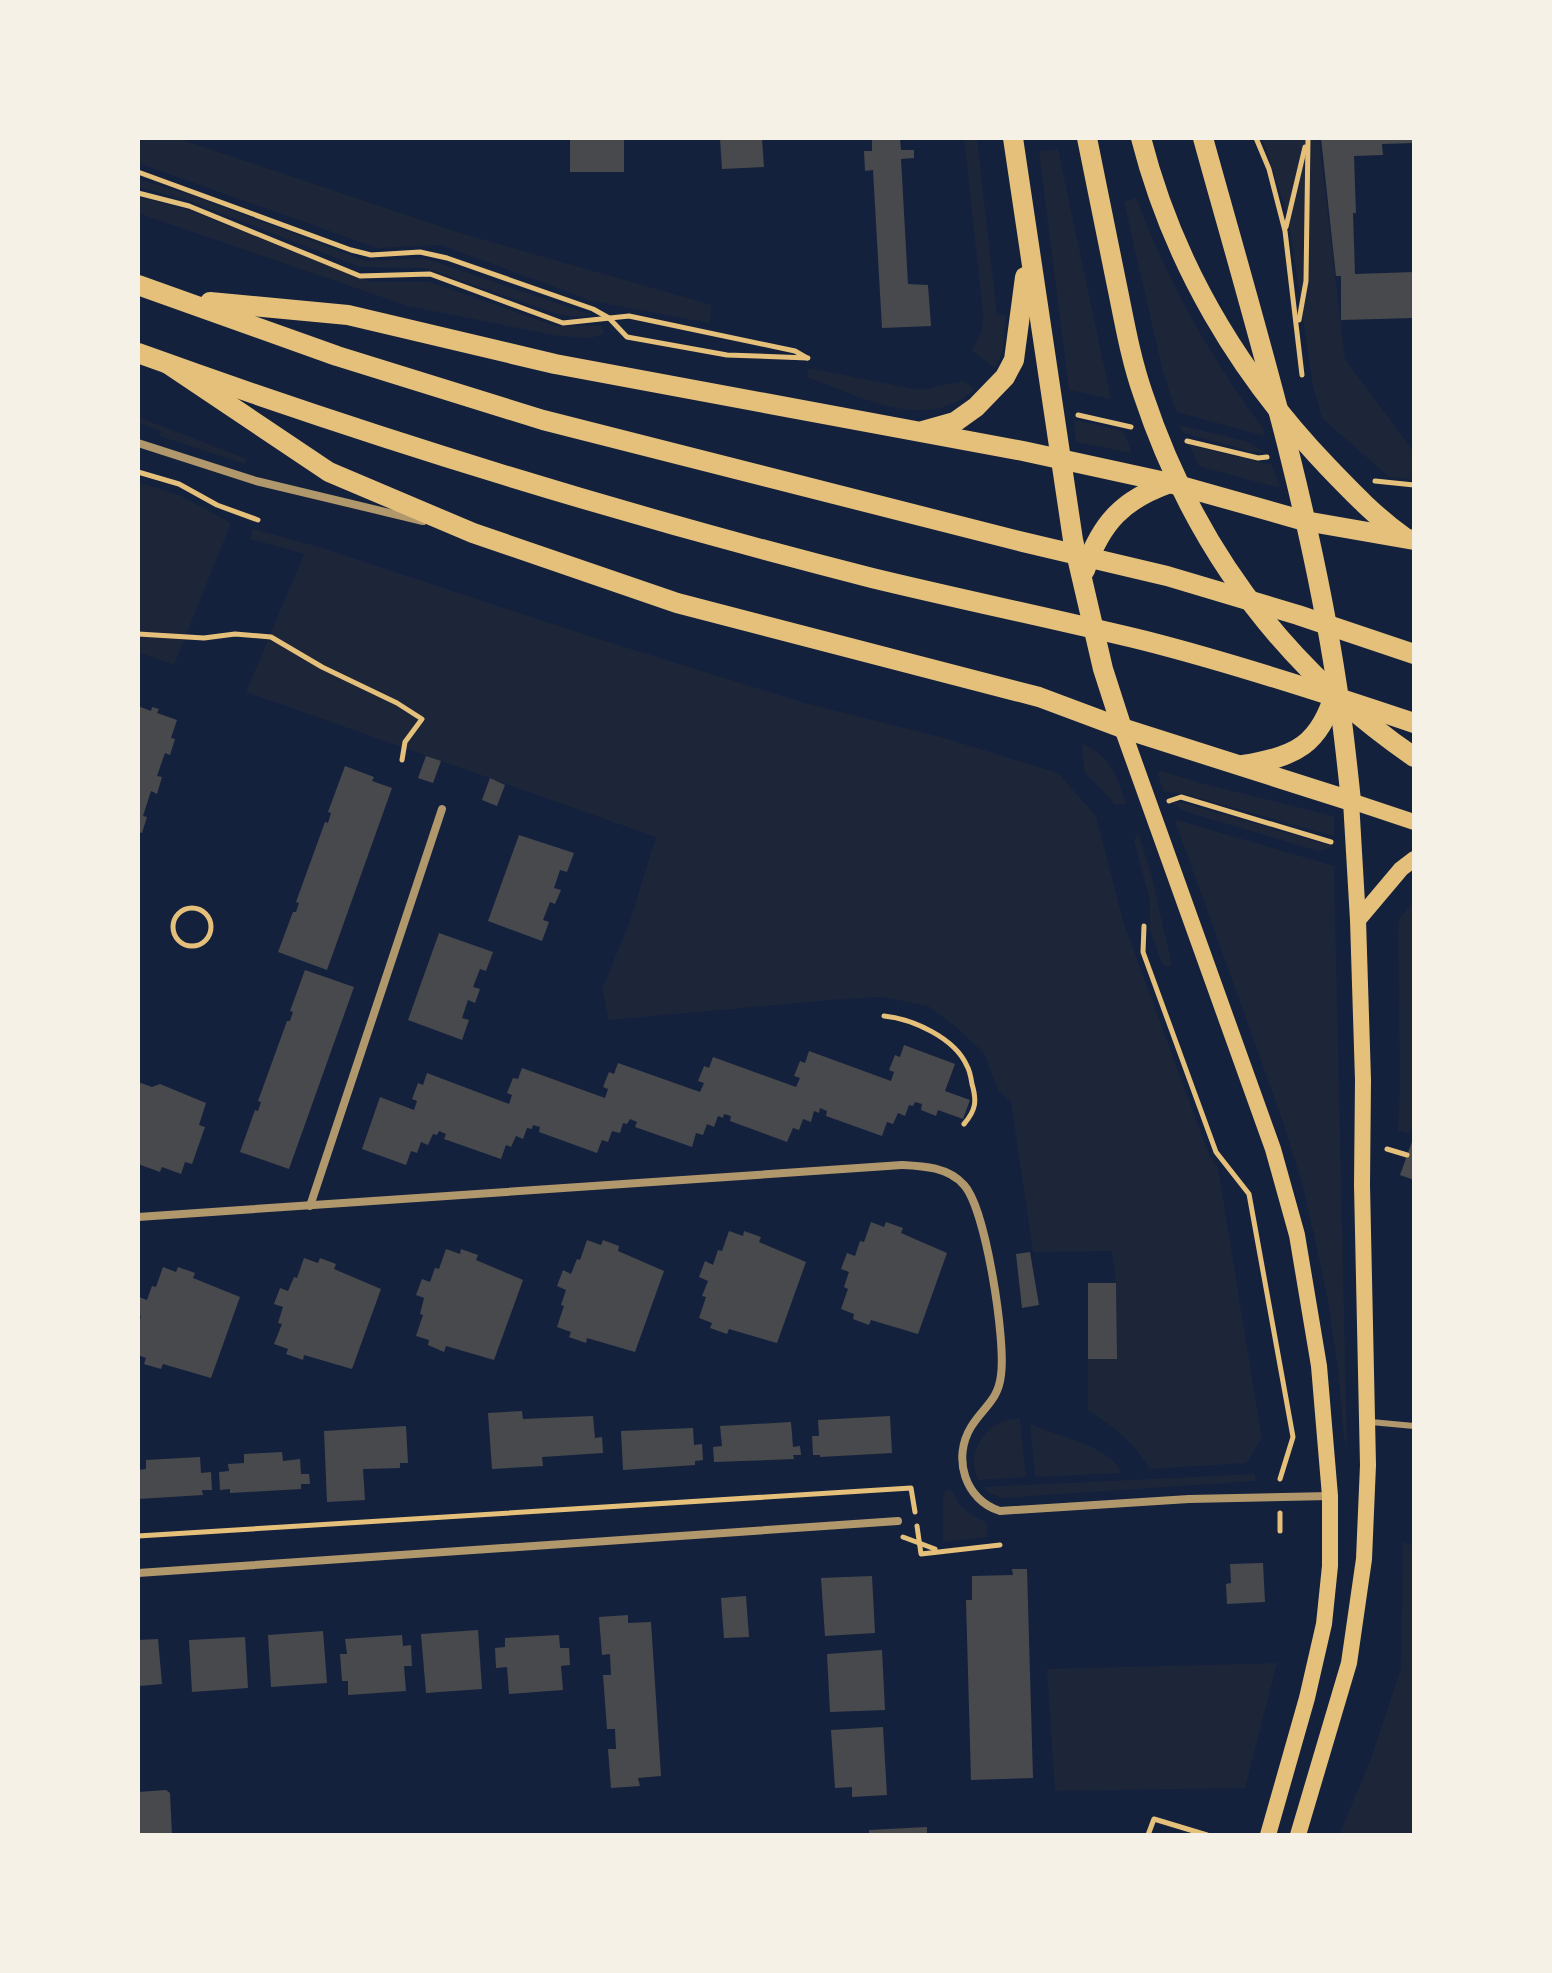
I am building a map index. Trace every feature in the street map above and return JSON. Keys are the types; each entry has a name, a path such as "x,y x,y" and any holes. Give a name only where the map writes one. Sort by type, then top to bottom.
{"main road":[{"path":"1013,138 1059,460 1082,581 1103,669 1273,1149 1307,1284 1319,1366 1330,1496 1330,1566 1324,1624 1307,1698 1268,1835"},
{"path":"1087,138 1125,327 1142,391 1165,456 1188,501 1237,586 1286,647 1324,687 1383,736 1414,757"},
{"path":"1141,138 1180,251 1224,334 1312,451 1392,528 1414,542"},
{"path":"1203,138 1305,521 1337,684 1333,724 1351,801 1358,920 1367,1422 1364,1559 1349,1663 1298,1835"},
{"path":"915,433 955,422 976,407 1005,377 1014,360 1028,247"},
{"path":"138,285 337,356 543,420 977,531 1167,576 1414,654"},
{"path":"178,299 348,315 555,364 1170,483 1305,521 1414,542"},
{"path":"138,353 326,420 607,505 872,578 1146,641 1245,668 1414,723"},
{"path":"168,364 329,472 473,533 677,603 1039,697 1122,728 1414,822"},
{"path":"1082,581 1100,535 1124,505 1143,493 1170,483"},
{"path":"1237,766 1292,754 1333,724"},
{"path":"1358,920 1401,869 1414,859"}],"street":[{"path":"138,443 256,481 473,533"},
{"path":"310,1206 442,809"},
{"path":"138,1217 902,1165 931,1167 965,1186 975,1203 984,1234 996,1305 1002,1352 996,1396 971,1427 962,1452 963,1470 970,1489 986,1507 1000,1511 1205,1499 1330,1496"},
{"path":"138,1573 894,1522"}],"lane":[{"path":"1367,1422 1414,1426"}],"path":[{"path":"1256,138 1269,169 1285,231 1302,375"},
{"path":"1285,231 1308,138"},
{"path":"1298,328 1306,281 1308,138"},
{"path":"138,172 351,250 371,255 420,252 447,258 593,309 609,318 627,337 727,355 808,358 795,351 629,316 609,318 563,323 430,274 360,276 189,206 138,193"},
{"path":"138,472 179,484 217,505 258,520"},
{"path":"1372,481 1414,485"},
{"path":"138,634 204,638 235,634 271,637 422,719 405,742 402,760"},
{"path":"1166,803 1181,797 1330,841 1335,847"},
{"path":"188,908 199,909 209,918 211,932 199,945 186,945 176,937 174,920 188,908"},
{"path":"1144,926 1143,952 1216,1152 1249,1194 1293,1437 1279,1482"},
{"path":"884,1016 928,1030 952,1046 967,1064 976,1101 972,1114 964,1124"},
{"path":"1387,1149 1407,1155"},
{"path":"138,1536 911,1488 921,1554 1000,1545"},
{"path":"1280,1510 1280,1531"},
{"path":"894,1522 896,1532 919,1545"},
{"path":"1148,1835 1154,1819 1207,1835"}],"shaded area":[{"path":"138,138 177,138 460,233 712,305 709,323 592,301 441,245 377,248 138,163"},
{"path":"964,138 977,138 997,315 1006,315 1003,350 995,368 972,351 982,330 983,314"},
{"path":"1262,138 1319,138 1345,359 1414,452 1414,480 1389,477 1322,418 1313,386 1288,216"},
{"path":"1058,149 1111,399 1069,390 1039,152"},
{"path":"138,179 188,194 366,261 421,258 592,315 560,315 425,268 359,267 190,201 138,187"},
{"path":"138,197 189,210 370,282 430,282 556,326 602,326 604,334 591,338 558,336 408,306 138,213"},
{"path":"1136,197 1161,258 1191,317 1263,428 1265,436 1176,412 1162,368 1124,202"},
{"path":"809,368 920,390 963,381 975,389 956,402 936,409 914,410 870,401 807,377"},
{"path":"138,417 247,459 244,464 160,436 161,431 138,423"},
{"path":"1074,420 1123,431 1132,453 1076,442"},
{"path":"1179,425 1246,441 1264,452 1249,451 1183,433"},
{"path":"1189,445 1272,465 1280,486 1199,466"},
{"path":"138,482 181,496 231,523 174,665 138,652"},
{"path":"253,529 322,548 805,703 944,738 1058,773 1096,816 1124,924 1209,1155 1218,1168 1262,1439 1246,1463 1150,1469 1123,1436 1088,1410 1088,1359 1117,1358 1116,1283 1112,1251 1033,1252 1011,1102 998,1090 984,1053 956,1027 928,1006 883,997 609,1020 602,989 629,924 656,837 246,692 304,554 250,539"},
{"path":"1082,743 1112,768 1126,804 1115,804 1084,771"},
{"path":"1157,772 1334,816 1334,836 1181,793 1164,792"},
{"path":"1181,802 1332,846 1318,851 1183,811 1172,803"},
{"path":"1177,820 1334,866 1347,1449 1327,1295 1303,1186"},
{"path":"1138,833 1151,873 1172,965 1166,967 1150,930 1150,901 1134,840"},
{"path":"1414,905 1414,1126 1408,1133 1398,1130 1398,926 1400,918"},
{"path":"1020,1419 1026,1477 978,1480 974,1460 980,1441 993,1426"},
{"path":"1030,1424 1105,1454 1122,1473 1035,1477"},
{"path":"1255,1474 1255,1481 1003,1498 989,1493 984,1487"},
{"path":"947,1489 970,1514 984,1521 987,1537 943,1542 943,1495"},
{"path":"1403,1542 1414,1546 1414,1835 1339,1835 1370,1761 1401,1668"},
{"path":"1277,1663 1245,1788 1055,1791 1047,1669"}],"building":[{"path":"570,138 624,138 624,172 570,172"},
{"path":"720,138 762,138 764,167 722,169"},
{"path":"872,138 900,138 901,150 914,150 914,158 901,159 908,284 928,285 931,326 882,328 873,170 865,171 864,151 872,151"},
{"path":"1321,138 1414,138 1414,143 1382,144 1383,155 1354,156 1356,213 1353,213 1355,274 1414,272 1414,318 1341,320 1341,276 1336,276"},
{"path":"138,706 151,711 152,707 159,709 157,713 177,720 170,755 165,753 157,776 162,777 157,794 151,791 143,816 147,817 142,833 138,832"},
{"path":"426,756 441,761 433,783 418,778"},
{"path":"345,766 392,788 327,970 278,952 293,912 296,912 299,903 296,902 325,822 328,823 331,813 328,812"},
{"path":"490,778 505,785 497,806 482,800"},
{"path":"519,835 574,853 567,872 560,870 554,888 561,890 555,904 550,902 543,920 549,922 542,941 488,921"},
{"path":"439,933 493,952 486,971 480,969 473,987 480,989 475,1003 468,1000 462,1018 469,1020 462,1040 408,1020"},
{"path":"305,970 354,987 289,1169 240,1152 255,1110 258,1111 261,1102 258,1101 287,1021 290,1021 293,1012 290,1011"},
{"path":"904,1045 955,1064 945,1091 970,1100 963,1119 938,1110 936,1116 921,1110 922,1104 915,1102 913,1106 909,1105 905,1116 898,1113 893,1124 887,1122 882,1136 826,1116 827,1111 820,1108 819,1113 814,1111 811,1122 803,1119 799,1130 793,1128 787,1142 730,1121 731,1116 724,1114 723,1118 718,1116 714,1127 707,1124 703,1135 696,1133 692,1147 635,1127 637,1122 630,1119 627,1124 623,1123 620,1133 612,1131 608,1142 602,1140 597,1153 539,1132 540,1127 533,1125 532,1129 527,1128 523,1139 516,1136 511,1147 506,1145 501,1159 444,1139 446,1134 439,1131 437,1135 433,1134 428,1145 421,1142 417,1153 411,1151 406,1165 362,1149 380,1097 414,1110 417,1101 412,1099 418,1083 423,1085 427,1073 509,1104 512,1095 507,1093 513,1078 518,1079 522,1068 605,1098 608,1089 603,1087 609,1072 614,1074 618,1063 700,1092 704,1083 698,1081 704,1066 709,1068 713,1057 796,1087 800,1078 794,1076 800,1061 805,1063 809,1051 891,1081 894,1072 889,1070 895,1055 900,1057"},
{"path":"138,1082 152,1087 160,1084 206,1103 199,1125 205,1127 192,1164 185,1162 181,1174 162,1167 160,1172 138,1164"},
{"path":"1414,1136 1414,1180 1400,1175"},
{"path":"871,1222 884,1227 886,1222 903,1228 901,1233 947,1253 918,1334 871,1320 869,1325 853,1319 854,1314 841,1309 848,1289 844,1287 849,1272 841,1269 847,1253 855,1256 860,1241 864,1242"},
{"path":"729,1231 743,1236 744,1231 761,1237 759,1242 806,1262 777,1343 729,1329 727,1334 710,1328 712,1323 699,1318 708,1281 699,1277 705,1261 713,1265"},
{"path":"587,1240 601,1245 603,1240 619,1246 618,1251 664,1271 635,1352 587,1338 586,1343 569,1337 571,1332 557,1327 566,1290 557,1286 563,1270 571,1274"},
{"path":"446,1249 460,1254 461,1249 478,1255 476,1260 523,1280 494,1360 446,1346 444,1352 428,1345 429,1340 416,1336 423,1315 420,1314 424,1298 416,1295 422,1279 430,1282 435,1268 439,1269"},
{"path":"1030,1252 1039,1305 1022,1308 1016,1254"},
{"path":"304,1258 318,1263 320,1258 336,1264 334,1269 381,1289 352,1369 304,1355 303,1360 286,1354 288,1349 274,1344 282,1324 278,1323 283,1307 274,1304 280,1288 288,1291 294,1277 297,1278"},
{"path":"163,1267 176,1272 178,1267 195,1273 193,1278 240,1297 211,1378 163,1364 161,1369 144,1364 146,1358 138,1355 141,1316 138,1315 138,1299 147,1300 152,1286 156,1287"},
{"path":"1088,1283 1116,1283 1117,1359 1088,1359"},
{"path":"522,1411 523,1419 593,1416 595,1438 602,1437 603,1453 542,1457 543,1466 492,1469 488,1413"},
{"path":"890,1416 892,1453 813,1455 812,1436 819,1436 818,1420"},
{"path":"791,1422 793,1447 800,1446 801,1455 793,1455 794,1459 714,1462 713,1447 722,1446 720,1426"},
{"path":"406,1426 408,1463 400,1463 400,1468 363,1469 365,1500 327,1502 324,1431"},
{"path":"693,1428 694,1445 702,1444 703,1460 695,1461 695,1465 623,1470 621,1431"},
{"path":"282,1452 283,1461 300,1459 301,1474 309,1474 310,1484 301,1484 301,1489 230,1493 230,1489 220,1490 219,1472 229,1471 228,1464 244,1463 244,1454"},
{"path":"200,1457 201,1473 211,1472 212,1490 202,1490 203,1495 138,1499 138,1470 146,1469 146,1460"},
{"path":"1263,1563 1265,1602 1227,1604 1226,1584 1231,1583 1230,1564"},
{"path":"1012,1569 1027,1569 1033,1778 971,1780 966,1600 972,1600 972,1576 1013,1575"},
{"path":"872,1576 875,1633 825,1636 821,1578"},
{"path":"746,1596 749,1637 724,1638 721,1598"},
{"path":"628,1615 628,1623 651,1622 661,1776 638,1778 640,1786 611,1788 608,1749 616,1749 615,1729 607,1729 603,1675 611,1675 610,1654 602,1655 599,1617"},
{"path":"478,1630 482,1689 426,1693 421,1634"},
{"path":"323,1631 327,1683 271,1687 268,1635"},
{"path":"402,1635 403,1646 411,1645 412,1666 404,1666 406,1691 348,1695 348,1681 342,1681 340,1654 347,1654 345,1639"},
{"path":"559,1635 560,1648 569,1648 570,1665 561,1666 563,1690 509,1694 507,1667 496,1668 495,1648 505,1647 505,1638"},
{"path":"245,1637 248,1688 192,1692 189,1640"},
{"path":"158,1639 162,1684 140,1686 138,1640"},
{"path":"882,1650 885,1710 830,1712 827,1654"},
{"path":"883,1727 887,1795 852,1797 852,1787 835,1788 831,1730"},
{"path":"166,1790 170,1793 172,1835 138,1835 138,1792"},
{"path":"927,1827 927,1835 869,1835 869,1830"}]}
